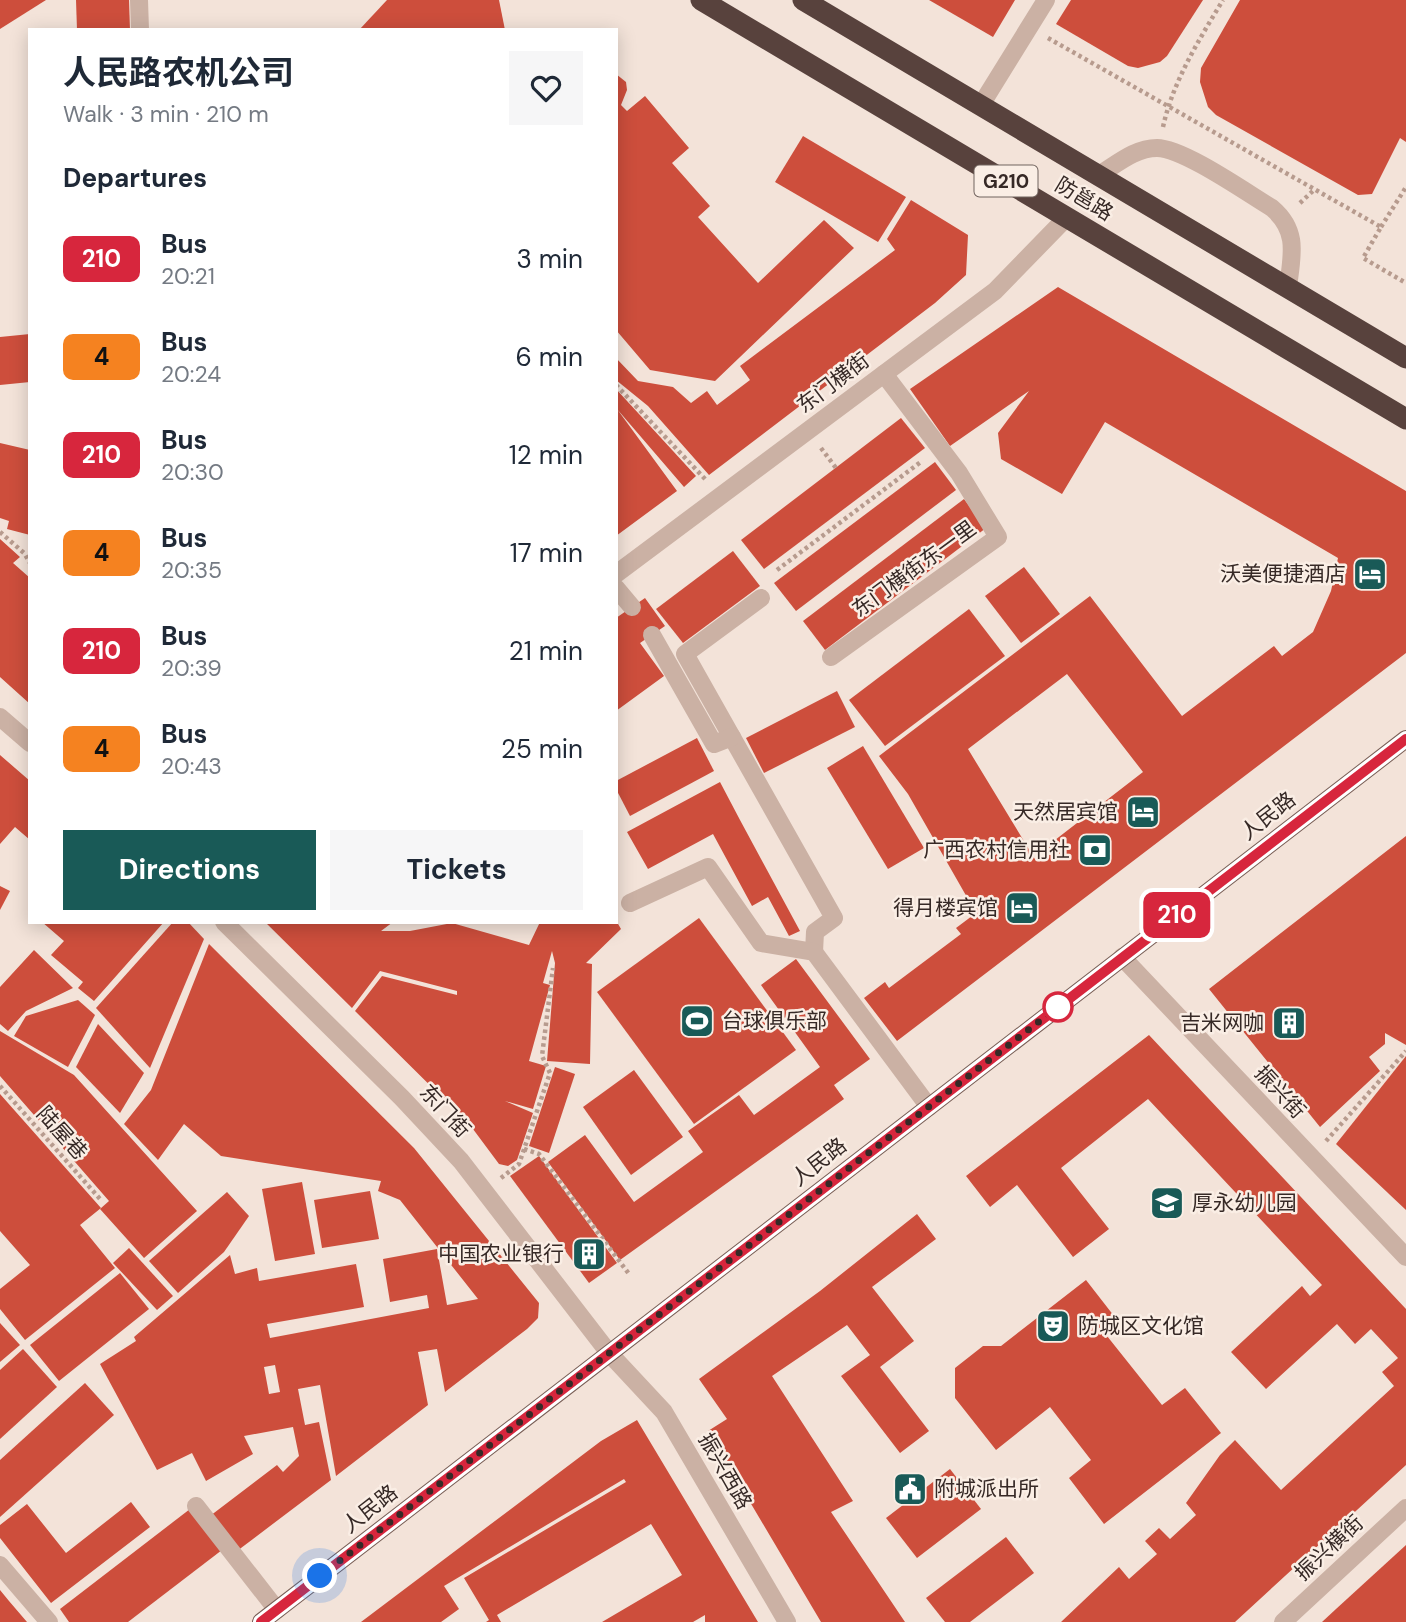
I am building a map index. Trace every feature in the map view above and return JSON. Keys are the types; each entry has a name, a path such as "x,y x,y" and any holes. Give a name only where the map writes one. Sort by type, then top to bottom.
{"highway":[{"name":"防邕路","path":"701,0 1406,419"},
{"name":"防邕路","path":"803,0 1406,358"}],"main road":[{"name":"人民路","path":"261,1622 1406,739"}],"street":[{"path":"139,0 140,28"},
{"path":"981,106 1046,0"},
{"path":"1099,175 1128,156 1158,148 1176,152 1272,208 1284,219 1290,232 1292,254 1288,287"},
{"name":"东门横街","path":"618,573 995,291 1067,217"},
{"name":"东门横街东一里","path":"831,657 998,537 940,447 884,374"},
{"path":"618,590 632,607"},
{"path":"761,598 685,654 834,918 815,932 814,952 929,1107"},
{"path":"652,635 714,744 732,737"},
{"path":"0,716 28,741"},
{"path":"630,903 708,867 761,943 814,952"},
{"name":"东门街","path":"226,924 402,1098 461,1161 609,1353"},
{"name":"振兴街","path":"1122,957 1406,1257"},
{"name":"振兴西路","path":"609,1353 664,1412 788,1622"},
{"path":"196,1506 277,1610"},
{"name":"振兴横街","path":"1283,1622 1406,1508"},
{"path":"0,1564 49,1622"}],"path":[{"path":"1158,148 1167,106 1192,51 1223,0"},
{"path":"1029,27 1381,227"},
{"path":"1406,187 1363,258 1406,283"},
{"path":"618,387 721,496"},
{"path":"777,570 940,447"},
{"path":"859,498 864,505"},
{"path":"0,531 24,553 28,560"},
{"path":"484,1192 519,1164 550,1073 542,1056 553,968"},
{"path":"1311,1157 1406,1051"},
{"name":"陆屋巷","path":"0,1086 101,1200"},
{"path":"524,1149 540,1154 629,1274"}],"building":[{"path":"0,0 46,0 0,29"},
{"path":"76,0 129,0 130,28 77,28"},
{"path":"387,0 499,0 505,28 361,28"},
{"path":"929,0 1015,0 993,37"},
{"path":"1071,0 1203,0 1167,56 1160,62 1138,68 1128,66 1056,24"},
{"path":"1240,0 1406,0 1406,142 1400,138 1372,194 1358,195 1216,115 1208,107 1200,82 1201,68"},
{"path":"618,76 626,82 627,90 621,105 627,111 645,96 689,148 672,163 710,206 698,217 758,283 824,220 854,248 715,381 650,370 618,332"},
{"path":"803,136 906,197 878,242 775,182"},
{"path":"911,200 968,235 966,275 935,303 709,475 648,406 618,382 618,360 638,381 673,387 691,403 707,391 717,405 750,380 740,366 895,250 887,239"},
{"path":"1058,287 1406,491 1406,653 897,1041 864,998 885,982 889,988 961,934 956,928 976,913 908,794 879,756 1090,596 1182,716 1274,646 1282,656 1313,632 1331,591 1338,558 1105,422 1062,494 1001,459 998,433 1029,391 950,446 910,389","holes":["1067,674 1143,772 1046,847 1050,852 1036,861 968,749"]},
{"path":"28,334 28,382 0,385 0,337"},
{"path":"618,391 696,476 684,487 618,410"},
{"path":"618,410 677,491 618,535"},
{"path":"901,418 925,448 764,569 741,540"},
{"path":"0,443 28,450 28,534 7,529 9,521 0,518"},
{"path":"935,462 956,490 796,611 774,583"},
{"path":"964,499 986,528 825,650 803,621"},
{"path":"0,539 20,557 13,563 28,576 28,702 0,677"},
{"path":"733,551 760,586 683,643 656,609"},
{"path":"1024,567 1060,614 1021,643 985,596"},
{"path":"645,598 665,626 640,643 664,676 618,710 618,617"},
{"path":"969,609 1005,656 885,746 849,700"},
{"path":"837,691 855,727 764,773 746,738"},
{"path":"697,738 714,771 630,816 618,793 618,780"},
{"path":"863,746 924,848 888,869 827,768"},
{"path":"0,755 28,779 28,838 15,827 0,844"},
{"path":"720,782 800,931 789,936 768,897 752,906 713,834 648,869 627,832"},
{"path":"1406,836 1406,1045 1385,1033 1385,1044 1369,1057 1380,1071 1320,1127 1209,989"},
{"path":"0,886 10,891 0,910"},
{"name":"台球俱乐部","path":"699,918 796,1050 694,1124 597,992"},
{"path":"44,924 162,924 94,1001 78,988 83,982 51,955 64,941"},
{"path":"171,924 190,924 204,939 150,1068 96,1008"},
{"path":"267,924 390,924 381,931 410,931 456,924 529,945 539,924 618,924 621,929 586,963 592,964 590,1064 547,1061 555,963 552,951 543,983 550,985 529,1061 546,1066 533,1109 505,1101 533,1113 517,1160 508,1166 499,1164 470,1125 355,1011 382,976 457,995 457,991 380,971 352,1008"},
{"path":"209,944 414,1148 539,1303 538,1318 527,1329 445,1392 437,1349 418,1352 428,1405 336,1476 320,1385 298,1389 305,1425 319,1422 331,1480 237,1551 210,1516 277,1465 283,1472 299,1456 293,1427 244,1436 253,1454 206,1481 192,1453 157,1470 100,1364 136,1341 134,1337 230,1255 235,1274 257,1268 259,1281 356,1264 364,1307 267,1324 270,1338 429,1308 427,1295 390,1302 383,1259 437,1249 447,1305 478,1299 400,1200 378,1191 381,1181 221,1156 184,1124 158,1160 124,1124 151,1090","holes":["275,1365 280,1392 269,1394 264,1367"]},
{"path":"34,950 73,988 26,1011 8,1031 0,1024 0,987"},
{"path":"796,959 870,1059 834,1085 844,1099 620,1260 548,1162 585,1135 634,1202 703,1152 688,1131 739,1095 754,1115 820,1067 761,985"},
{"path":"78,1000 95,1015 68,1067 14,1036 26,1016"},
{"path":"98,1024 144,1073 120,1113 76,1067"},
{"path":"0,1031 74,1075 197,1211 144,1258 100,1209 109,1201 0,1076"},
{"path":"1149,1035 1406,1309 1406,1465 1235,1622 1061,1622 1119,1567 1129,1579 1157,1554 1145,1541 1159,1528 1170,1539 1196,1515 1186,1503 1220,1455 1235,1440 1281,1490 1394,1386 1382,1372 1398,1358 1371,1329 1355,1344 1337,1324 1266,1389 1231,1352 1302,1286 1310,1296 1322,1285 1148,1099 1061,1168 1109,1229 1073,1257 1017,1185 990,1207 966,1176"},
{"path":"1406,1056 1406,1210 1336,1144"},
{"path":"555,1067 575,1074 549,1153 529,1146"},
{"path":"634,1070 683,1137 631,1175 583,1107"},
{"path":"0,1094 101,1208 80,1225 115,1268 25,1340 0,1309 0,1289 30,1265 0,1231"},
{"path":"539,1156 617,1263 589,1283 510,1176"},
{"path":"302,1182 315,1254 275,1261 262,1189"},
{"path":"370,1191 379,1239 322,1248 314,1200"},
{"path":"227,1192 249,1216 224,1252 178,1293 149,1261"},
{"path":"917,1214 936,1239 872,1287 914,1341 880,1367 929,1431 900,1453 841,1376 870,1355 847,1325 772,1376 853,1501 831,1512 905,1622 821,1622 708,1431 727,1419 699,1379 820,1291"},
{"path":"129,1248 173,1296 157,1310 113,1263"},
{"path":"120,1273 149,1309 59,1381 30,1345"},
{"path":"1086,1280 1121,1325 1107,1336 1162,1405 1185,1388 1221,1433 1104,1524 1069,1478 1091,1460 1050,1407 996,1450 955,1398 955,1368 983,1346 1001,1346"},
{"path":"0,1323 20,1345 0,1362"},
{"path":"23,1349 57,1387 0,1439 0,1370"},
{"path":"85,1383 114,1415 0,1517 0,1460"},
{"path":"637,1420 758,1622 705,1622 705,1615 693,1622 602,1622 682,1575 651,1524 497,1615 501,1622 486,1622 489,1620 464,1578 626,1482 624,1479 444,1586 459,1609 441,1622 361,1622 601,1441"},
{"path":"950,1469 981,1509 917,1558 886,1518"},
{"path":"131,1502 150,1527 51,1603 0,1538 0,1525 27,1504 66,1553"},
{"path":"190,1509 222,1550 128,1622 69,1622 60,1609"},
{"path":"1006,1537 1034,1573 970,1622 945,1622 926,1598"},
{"path":"1406,1545 1406,1622 1322,1622 1336,1609"},
{"path":"0,1590 9,1601 27,1622 0,1622"}],"bus line":[{"name":"210","path":"261,1622 1406,739"}],"place":[{"name":"沃美便捷酒店","path":"1370,574"},
{"name":"天然居宾馆","path":"1143,812"},
{"name":"广西农村信用社","path":"1095,850"},
{"name":"得月楼宾馆","path":"1022,908"},
{"name":"台球俱乐部","path":"697,1021"},
{"name":"吉米网咖","path":"1289,1023"},
{"name":"厚永幼儿园","path":"1167,1203"},
{"name":"中国农业银行","path":"589,1254"},
{"name":"防城区文化馆","path":"1053,1326"},
{"name":"附城派出所","path":"910,1489"}],"route":[{"path":"320,1576 1058,1007"}]}
